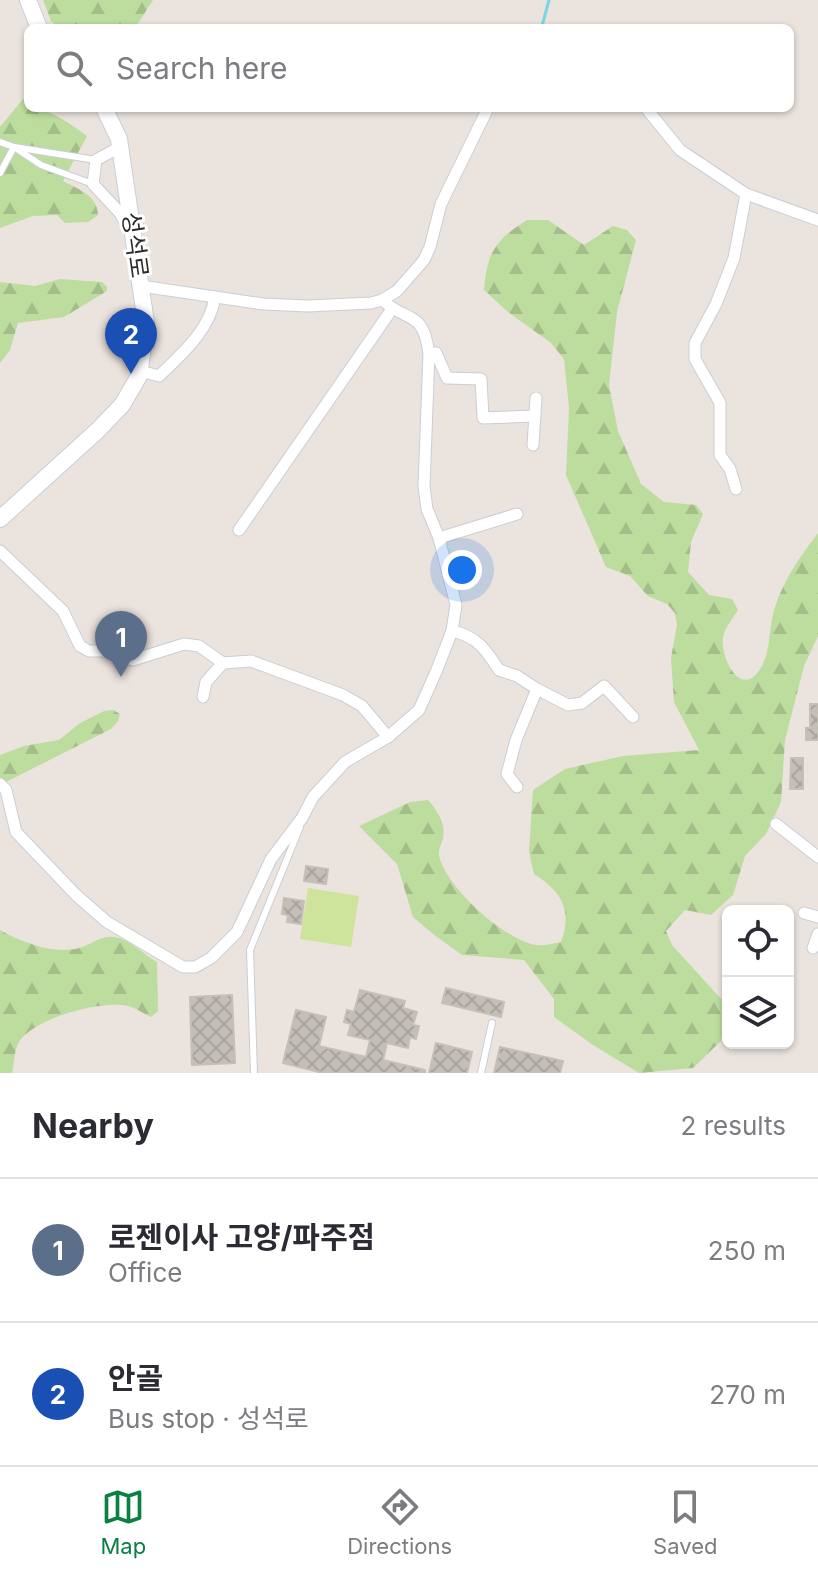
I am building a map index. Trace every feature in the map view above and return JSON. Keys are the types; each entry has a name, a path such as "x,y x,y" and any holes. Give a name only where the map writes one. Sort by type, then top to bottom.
{"street":[{"path":"28,0 37,24"},
{"name":"성석로","path":"0,519 122,405 140,371 146,323 120,147 114,123 107,112"},
{"path":"141,286 263,304 308,306 382,300 397,291 424,260 441,204 486,112"},
{"path":"649,112 680,150 746,194 818,220"},
{"path":"120,147 96,160 93,184 120,213 134,237"},
{"path":"736,489 730,469 720,455 720,403 695,359 695,343 716,304 734,258 746,194"},
{"path":"140,371 159,376 176,360 202,331 214,309 215,297"},
{"path":"0,784 6,790 16,832 76,895 107,922 183,967 195,967 211,958 237,932 271,859 302,818 313,797 345,762 388,737 419,710 452,631 456,605 439,538 427,509 424,486 429,354 426,334 418,320 392,309 382,300"},
{"path":"239,530 392,309"},
{"path":"429,354 436,353 447,378 481,379 483,418 535,416"},
{"path":"533,445 536,398"},
{"path":"439,538 517,514"},
{"path":"0,551 63,611 80,646 89,651 106,651 133,660 184,644 199,646 223,663 251,661 343,695 362,706 388,737"},
{"path":"452,631 466,634 481,643 499,670 517,676 568,705 582,703 604,686 633,717"},
{"path":"203,697 206,682 223,663"},
{"path":"517,787 507,774 516,740 537,689"},
{"path":"776,824 818,857"},
{"path":"804,913 818,917"},
{"path":"813,948 818,934"}],"lane":[{"path":"0,142 96,160"},
{"path":"0,173 14,147"},
{"path":"14,147 41,165 93,184"},
{"path":"254,1073 250,950 302,818"},
{"path":"481,1073 492,1023"}],"green space":[{"path":"43,0 153,0 138,24 54,24"},
{"path":"23,99 24,112 52,113 87,136 63,181 86,194 95,203 98,215 88,222 65,223 57,215 33,216 0,228 0,127"},
{"path":"527,220 548,220 584,245 613,226 627,230 636,240 617,312 609,385 618,431 641,484 664,502 696,505 703,514 691,542 688,572 709,595 732,599 738,610 725,630 723,645 728,663 738,677 744,680 751,678 762,665 783,587 818,533 818,636 804,666 785,740 781,802 766,834 745,856 733,895 711,915 685,910 666,931 672,945 722,1000 721,1041 693,1068 639,1073 554,1017 554,999 524,960 462,955 433,934 413,917 397,864 359,826 410,802 428,800 438,813 443,828 439,856 444,869 463,896 490,921 518,939 538,945 561,942 566,920 562,902 551,887 534,874 529,852 533,790 565,769 623,756 699,750 674,702 671,658 677,625 675,613 667,604 648,596 630,576 606,567 566,475 569,408 564,359 551,343 484,290 490,257 507,234"},
{"path":"60,279 102,282 107,291 64,317 18,323 10,350 0,363 0,282 35,286"},
{"path":"113,710 120,714 111,729 0,785 0,755 24,746 59,740 80,723"},
{"path":"308,888 359,896 351,947 300,939"},
{"path":"0,930 28,943 59,950 79,948 109,937 126,941 157,962 158,1011 151,1017 134,1008 116,1005 86,1008 53,1018 27,1033 19,1042 12,1073 0,1073"}],"building":[{"path":"810,704 818,704 818,740 806,740 806,728 810,728"},
{"path":"791,758 803,758 803,789 790,789"},
{"path":"306,866 328,869 326,884 304,881"},
{"path":"284,898 304,901 301,924 287,922 288,915 282,914"},
{"path":"446,988 504,1002 501,1017 442,1003"},
{"path":"360,990 405,1001 403,1008 417,1012 413,1025 419,1026 416,1039 410,1037 408,1048 387,1043 383,1060 425,1070 425,1073 323,1073 283,1063 296,1010 326,1017 319,1046 366,1057 370,1040 348,1035 351,1024 344,1022 347,1010 354,1012"},
{"path":"232,995 235,1063 192,1065 190,997"},
{"path":"436,1043 472,1052 467,1073 429,1073"},
{"path":"500,1047 563,1061 560,1073 494,1073"}],"waterway":[{"path":"543,24 549,0"}],"place":[{"name":"안골","path":"131,374"},
{"name":"로젠이사 고양/파주점","path":"121,677"}]}
